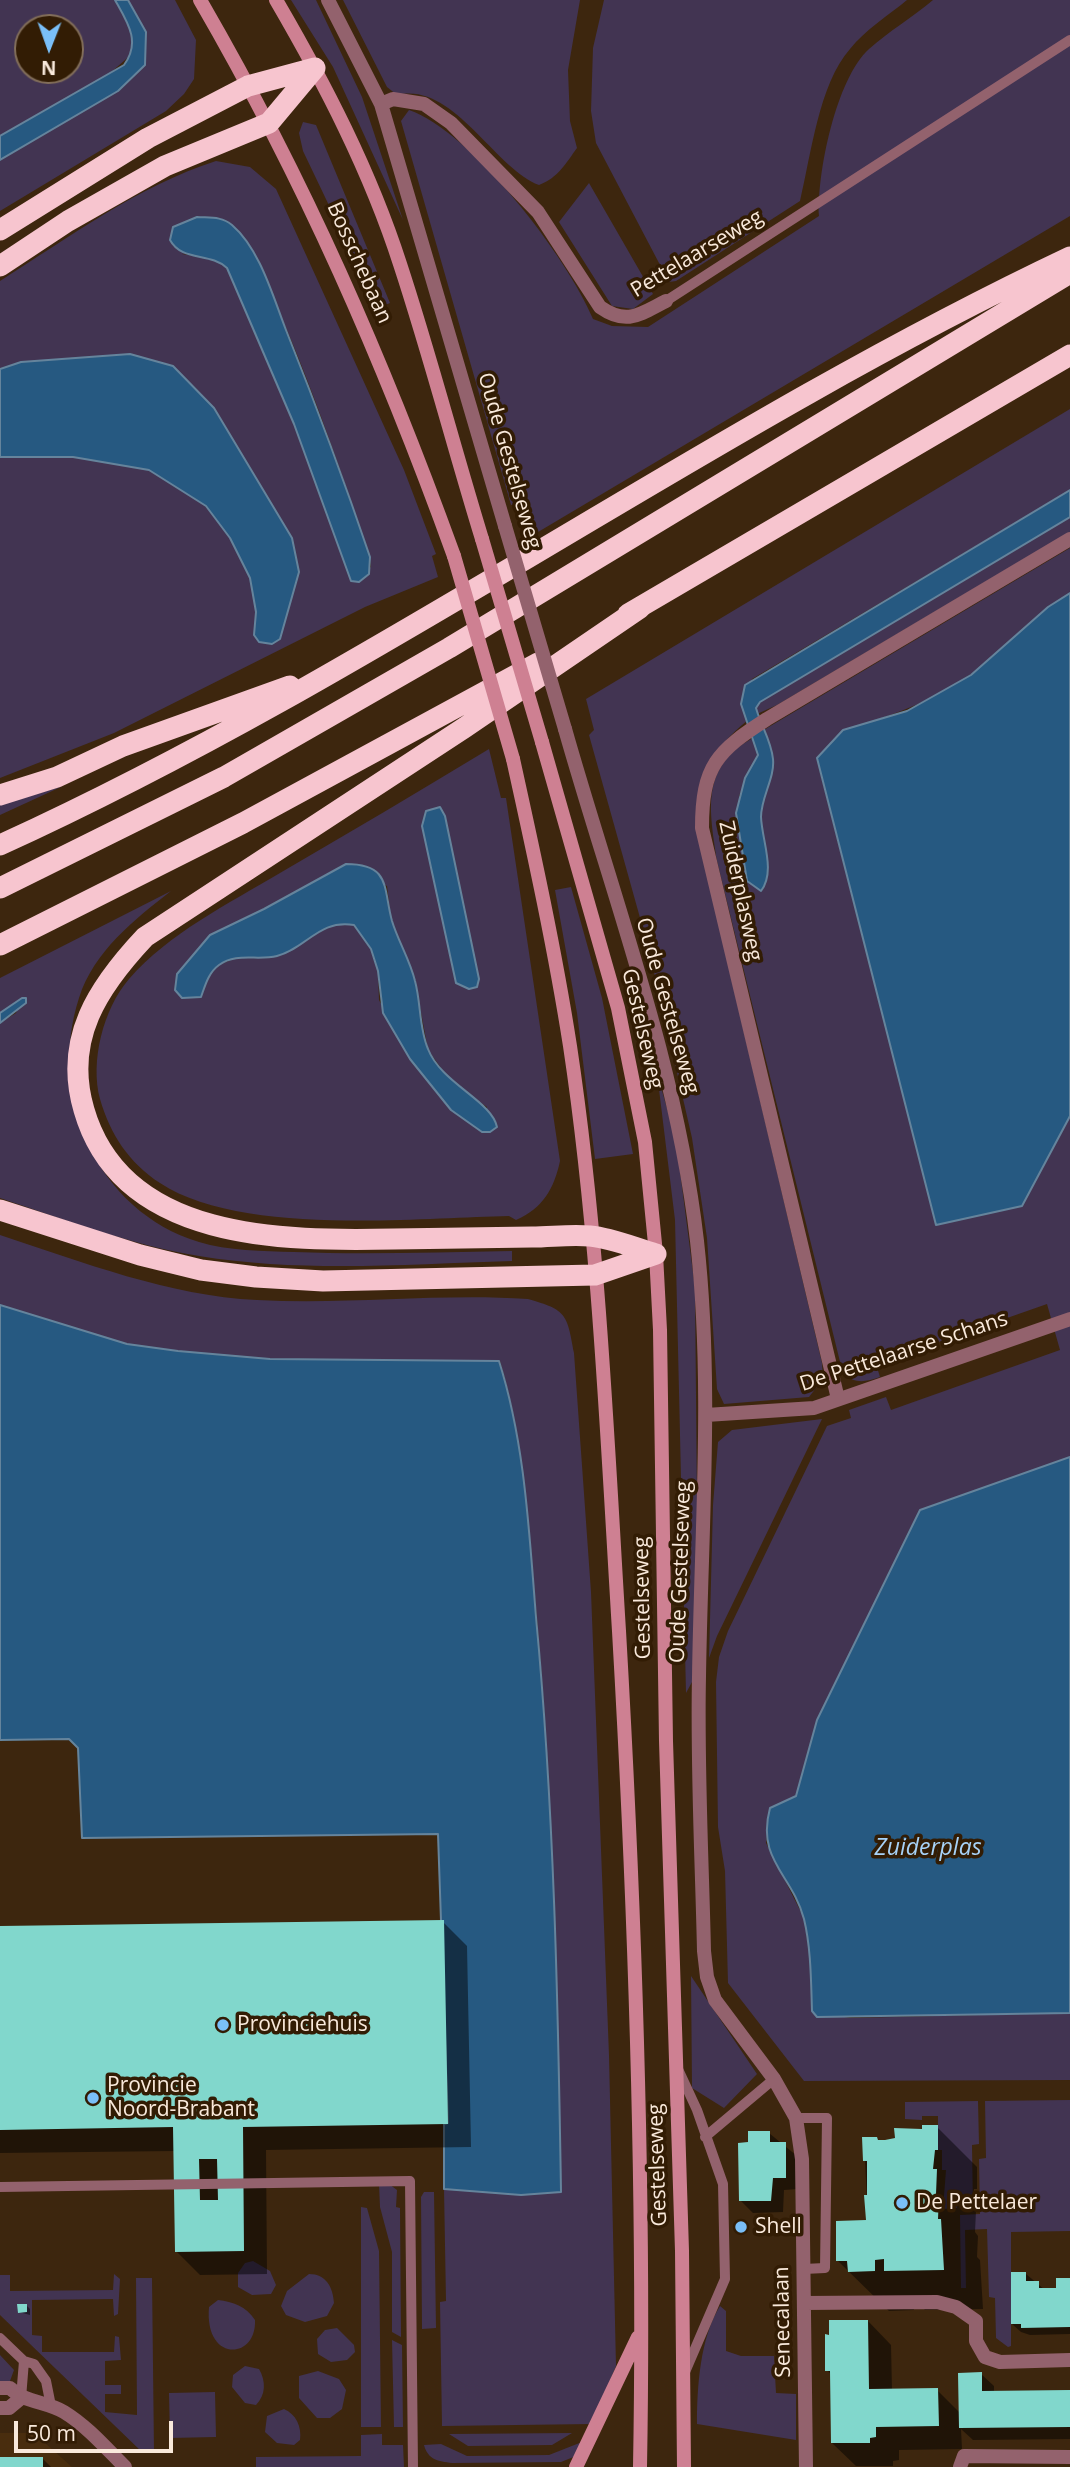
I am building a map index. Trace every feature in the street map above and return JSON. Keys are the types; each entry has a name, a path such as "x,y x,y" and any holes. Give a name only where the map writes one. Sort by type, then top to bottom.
{"highway":[{"path":"0,230 148,138 248,86 315,68"},
{"path":"0,266 68,222 165,166 269,123 315,68"},
{"path":"0,845 113,793 351,664 924,329 1070,257"},
{"path":"0,888 224,777 449,648 1070,273"},
{"path":"0,945 243,823 640,608 1070,355"},
{"path":"640,608 452,736 145,937 112,971 90,1007 79,1049 78,1092 89,1129 112,1165 153,1202 204,1223 256,1236 304,1241 591,1236 656,1254"},
{"path":"0,795 58,777 123,746 351,664"},
{"path":"0,1210 141,1255 201,1270 256,1277 323,1281 595,1275 656,1254"}],"main road":[{"name":"Bosschebaan","path":"200,0 269,123 319,222 408,429 454,556 513,759"},
{"name":"Bosschebaan","path":"276,0 315,68 356,150 400,262 542,742"},
{"name":"Gestelseweg","path":"542,742 618,1008 645,1142 656,1254 661,1346 666,1741 684,2467"},
{"name":"Gestelseweg","path":"513,759 545,901 570,1047 595,1275 631,1835 640,2467"},
{"path":"576,2467 640,2333"}],"street":[{"path":"328,0 381,104"},
{"name":"Pettelaarseweg","path":"381,104 393,99 424,104 451,123 538,212 600,307 613,316 631,318 666,301"},
{"name":"Oude Gestelseweg","path":"381,104 662,1060 682,1140 704,1316 706,1415 699,1680 704,1951"},
{"name":"Zuiderplasweg","path":"838,1399 702,828 702,800 708,775 722,751 767,719 1070,539"},
{"name":"De Pettelaarse Schans","path":"706,1415 814,1408 1070,1319"},
{"name":"Senecalaan","path":"704,1951 707,1978 715,2000 774,2079 796,2118 802,2159 806,2467"},
{"path":"804,2303 937,2302 957,2307 976,2321 976,2341 985,2357 1000,2362 1070,2360"},
{"path":"0,2388 10,2388 21,2398 51,2406 83,2426 125,2467"},
{"path":"0,2408 9,2408 21,2398"},
{"path":"960,2467 964,2456 1070,2457"}],"lane":[{"name":"Pettelaarseweg","path":"666,301 1070,40"},
{"path":"676,2065 697,2110 723,2184 725,2279 683,2378"},
{"path":"705,2137 774,2079"},
{"path":"796,2118 827,2118 825,2268 804,2269"},
{"path":"0,2187 410,2181 413,2467"},
{"path":"0,2338 24,2361 34,2364 46,2381 51,2406"},
{"path":"21,2398 24,2361"}],"shaded area":[{"path":"0,0 115,0 135,39 133,53 109,74 0,136"},
{"path":"128,0 175,0 196,40 194,79 184,94 166,111 0,211 0,160 118,91 146,32"},
{"path":"291,0 316,0 362,97 403,220 333,67"},
{"path":"343,0 580,0 568,70 570,121 577,148 561,169 546,182 539,185 523,176 455,113 437,101 417,94 397,95 387,87"},
{"path":"604,0 907,0 863,35 839,64 823,100 800,201 676,281 669,282 596,143 591,111 593,48"},
{"path":"933,0 1070,0 1070,216 533,535 523,503 511,505 401,121 409,110 434,123 461,143 515,200 563,264 593,319 612,326 648,327 819,216 825,152 838,104 857,63 869,49"},
{"path":"303,122 316,125 390,303 378,308 303,151 299,133"},
{"path":"216,161 250,167 276,189 404,470 436,554 432,556 438,577 365,607 114,733 0,778 0,457 73,457 150,470 206,506 230,538 250,578 256,612 254,635 292,538 214,408 173,366 21,362 0,369 0,281 104,214 187,172","holes":["247,242 314,397 370,557 371,567 351,581 294,424 227,267 219,260 182,254"]},
{"path":"589,183 653,294 633,309 612,306 559,222"},
{"path":"1070,409 1070,490 752,679 746,714 748,720 724,743 702,780 696,828 822,1363 823,1379 809,1397 724,1404 717,1389 707,1238 692,1138 649,950 589,735 594,730 586,699"},
{"path":"1070,517 1070,532 777,705 757,714 756,708 765,697"},
{"path":"1070,548 1070,593 983,666 955,685 909,708 843,730 819,768 936,1224 1022,1206 1070,1116 1070,1457 920,1511 817,1720 796,1796 770,1808 766,1843 804,1918 810,1957 812,2011 850,2018 1070,2013 1070,2080 804,2081 728,1983 725,1871 718,1827 716,1682 719,1657 728,1631 827,1426 851,1418 849,1410 886,1397 891,1410 1060,1350 1047,1304 876,1364 880,1377 861,1381 843,1374 717,861 712,825 712,792 724,763 753,738 758,754 739,796 761,822 761,803 774,764 762,731"},
{"path":"489,749 501,798 506,798 560,1161 546,1196 533,1210 516,1220 509,1216 329,1220 235,1211 194,1200 149,1175 130,1157 115,1136 104,1112 97,1084 101,1036 112,1005 129,979 162,947 200,920","holes":["345,864 387,886 391,919 415,980 428,1050 452,1083 487,1107 482,1132 451,1110 410,1059 379,1000 378,971 371,949 354,925 337,922 278,956 238,957 219,965 208,977 210,935 264,909"]},
{"path":"63,786 0,815 0,805"},
{"path":"571,887 602,998 633,1154 595,1159 577,1013 555,890"},
{"path":"171,891 130,925 94,966 79,998 71,1035 70,1073 76,1110 89,1145 108,1177 133,1205 163,1227 199,1242 222,1247 258,1251 348,1253 512,1251 512,1261 316,1266 238,1261 148,1245 0,1198 0,1023 16,1013 22,998 0,1013 0,978"},
{"path":"657,1073 676,1140 695,1288 698,1610 692,1682 686,1693 675,1220"},
{"path":"0,1235 127,1276 191,1292 291,1301 460,1297 528,1299 558,1311 567,1322 574,1353 591,1592 609,2055 616,2366 592,2424 442,2426 440,2302 446,2301 444,2189 521,2195 561,2191 554,1905 543,1690 521,1456 500,1361 270,1359 127,1344 0,1305"},
{"path":"822,1419 717,1636 709,1658 713,1505 718,1442 732,1430"},
{"path":"691,1976 757,2074 724,2108 692,2088"},
{"path":"1070,2100 1070,2231 1011,2232 1011,2346 1008,2347 996,2338 995,2298 989,2297 987,2229 965,2230 966,2288 961,2288 960,2215 980,2214 979,2159 986,2158 985,2101"},
{"path":"978,2101 979,2144 972,2145 973,2208 964,2208 964,2195 957,2194 957,2208 943,2209 946,2170 942,2170 942,2150 938,2150 938,2116 922,2116 922,2120 905,2119 905,2102"},
{"path":"379,2184 389,2184 397,2190 396,2207 400,2208 401,2337 392,2332 392,2252 380,2207"},
{"path":"424,2192 434,2192 436,2328 422,2329 421,2197"},
{"path":"361,2207 367,2208 379,2251 381,2427 361,2427"},
{"path":"253,2261 270,2271 276,2285 271,2294 252,2295 238,2287 238,2273 245,2263"},
{"path":"114,2274 120,2279 118,2314 114,2316 113,2299 32,2300 32,2335 42,2336 42,2352 114,2352 115,2336 119,2337 121,2360 105,2361 105,2385 121,2385 121,2394 105,2394 105,2412 137,2415 136,2278 152,2278 154,2452 142,2452 0,2315 0,2275 10,2275 10,2291 113,2290"},
{"path":"309,2274 320,2276 328,2282 334,2303 327,2316 305,2322 286,2315 281,2306 287,2291"},
{"path":"218,2300 239,2306 248,2311 255,2320 248,2343 240,2348 231,2350 214,2338 209,2307"},
{"path":"720,2306 726,2311 726,2351 741,2356 774,2356 776,2393 796,2394 796,2440 697,2424 699,2379 704,2348"},
{"path":"337,2328 354,2345 355,2352 347,2360 331,2362 318,2354 317,2339 325,2330"},
{"path":"392,2340 402,2345 403,2427 394,2427"},
{"path":"0,2355 14,2370 10,2381 0,2382"},
{"path":"245,2366 259,2369 263,2378 263,2392 256,2405 245,2403 232,2387 233,2375"},
{"path":"318,2371 339,2379 346,2390 342,2409 330,2418 317,2418 299,2398 299,2376"},
{"path":"215,2392 216,2437 170,2438 169,2393"},
{"path":"284,2409 292,2414 299,2426 300,2440 294,2445 277,2443 265,2432 267,2416"},
{"path":"0,2433 34,2433 72,2467 0,2467"},
{"path":"572,2433 552,2445 468,2446 449,2434"},
{"path":"382,2434 382,2445 403,2445 404,2467 256,2467 256,2457 361,2456 361,2435"},
{"path":"582,2442 576,2456 561,2462 452,2463 431,2457 424,2445 441,2444 467,2456 549,2455"}],"water":[{"path":"115,0 128,0 146,32 145,65 118,91 0,160 0,136 124,65 132,48 131,32"},
{"path":"197,217 220,219 232,225 242,235 265,274 330,443 370,557 369,574 359,582 351,581 294,424 227,268 213,260 182,251 170,240 173,227"},
{"path":"130,354 173,366 214,408 292,538 299,572 280,639 272,644 259,642 254,635 256,612 250,578 230,538 206,506 149,470 73,457 0,457 0,369 21,362"},
{"path":"1070,490 1070,517 760,702 756,708 773,759 761,817 768,865 761,891 747,881 736,813 745,778 758,755 741,704 745,685"},
{"path":"1070,593 1070,1116 1022,1206 936,1225 817,758 843,730 907,711 971,675 1048,607"},
{"path":"440,807 445,816 479,979 477,987 469,989 456,983 422,826 426,811"},
{"path":"346,864 371,868 382,880 392,921 415,981 428,1049 444,1072 493,1118 497,1127 490,1132 482,1132 451,1110 410,1059 383,1013 378,971 371,949 354,925 331,926 277,956 226,961 212,972 201,997 182,998 175,990 177,974 210,935"},
{"path":"26,998 26,1003 0,1023 0,1013"},
{"path":"0,1305 127,1344 178,1351 270,1359 499,1361 515,1424 525,1488 542,1689 554,1904 561,2192 521,2195 444,2189 444,2124 448,2123 438,1834 82,1838 78,1748 69,1739 0,1740"},
{"name":"Zuiderplas","path":"1070,1457 1070,2013 817,2017 812,2011 804,1919 799,1903 771,1854 768,1841 770,1808 796,1796 817,1720 920,1510"}],"building":[{"name":"Provinciehuis","path":"444,1920 448,2124 243,2127 244,2251 175,2252 173,2127 0,2130 0,1926","holes":["199,2159 217,2159 218,2200 200,2200"]},
{"name":"De Pettelaer","path":"922,2125 938,2125 938,2150 935,2150 933,2169 937,2169 936,2194 939,2194 938,2219 941,2219 944,2270 884,2271 884,2259 875,2260 875,2271 848,2272 847,2261 836,2261 836,2221 866,2220 864,2195 867,2195 867,2161 863,2161 862,2137 877,2137 878,2140 895,2138 894,2128 922,2129"},
{"path":"748,2131 770,2131 770,2142 786,2142 786,2178 773,2178 771,2201 739,2201 738,2143 748,2142"},
{"path":"1011,2272 1026,2272 1026,2281 1039,2281 1039,2288 1056,2288 1056,2278 1070,2278 1070,2327 1021,2328 1021,2324 1011,2324"},
{"path":"17,2304 27,2304 27,2312 18,2313"},
{"path":"829,2320 868,2320 869,2389 938,2388 939,2426 876,2427 876,2437 870,2438 870,2443 831,2443 830,2371 825,2371 825,2334 829,2335"},
{"path":"982,2372 982,2391 1070,2390 1070,2427 959,2428 958,2373"},
{"path":"0,2457 43,2457 43,2467 0,2467"}],"place":[{"name":"Provinciehuis","path":"223,2025"},
{"name":"Provincie Noord-Brabant","path":"93,2098"},
{"name":"De Pettelaer","path":"902,2203"},
{"name":"Shell","path":"741,2227"}]}
